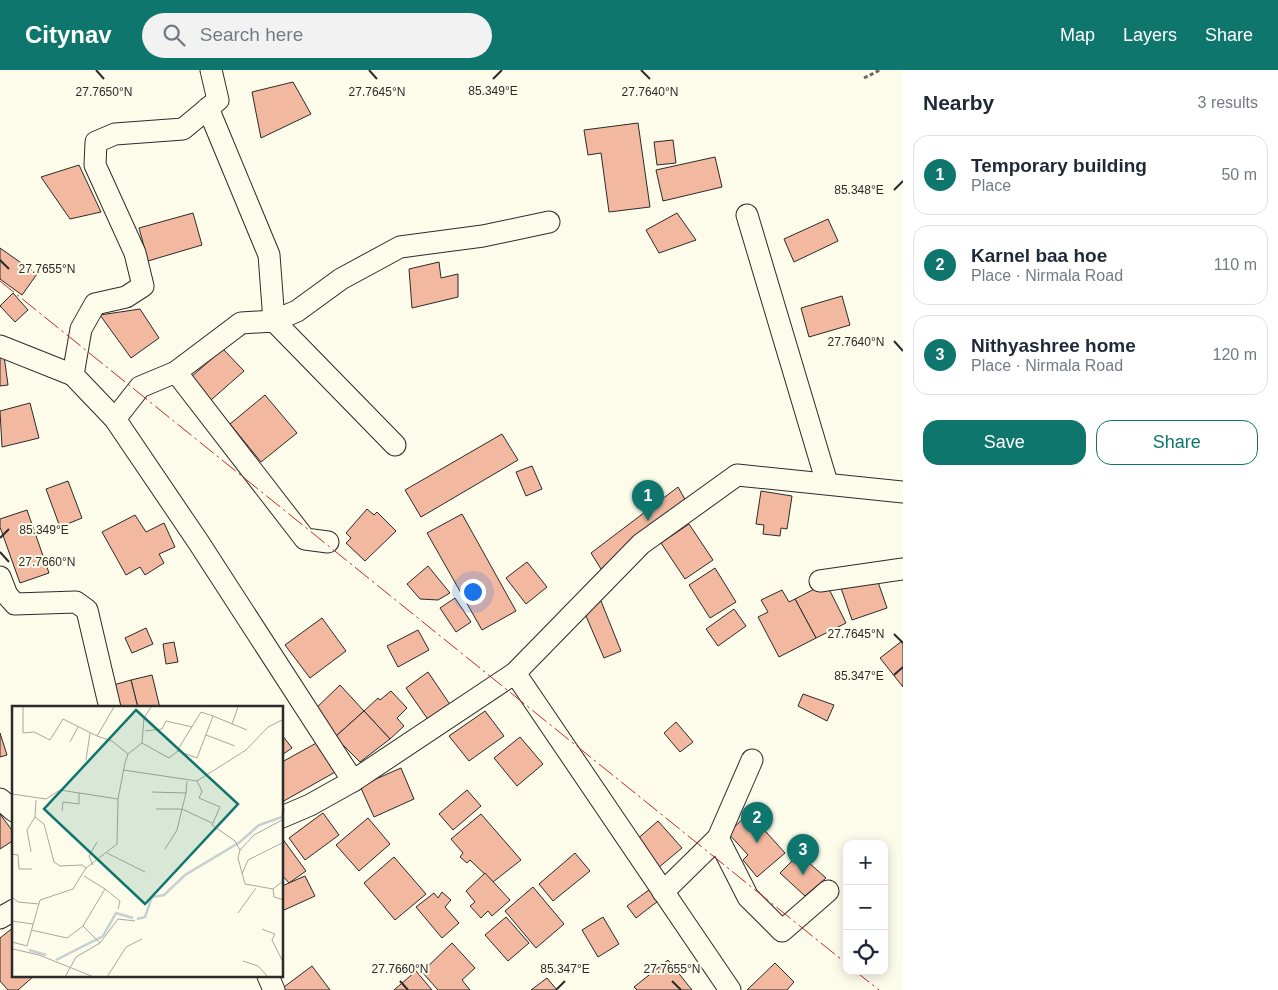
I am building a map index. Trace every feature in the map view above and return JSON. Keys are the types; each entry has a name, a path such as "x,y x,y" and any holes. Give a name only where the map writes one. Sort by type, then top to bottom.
{"street":[{"path":"73,375 81,329 95,304 126,297 143,286 135,253 96,165 96,142 115,134 183,129 218,100 211,70"},
{"path":"208,108 270,255 274,321 395,444"},
{"path":"747,215 827,484"},
{"path":"115,419 140,387 176,372 241,323 274,321 297,311 341,280 400,247 483,236 549,222"},
{"path":"0,346 73,375 115,419 199,543 353,781"},
{"path":"176,372 305,539 328,542"},
{"path":"284,816 310,805 353,781 515,673 642,544 737,476 903,492"},
{"path":"820,581 903,569"},
{"path":"0,578 7,595 8,606 76,602 87,610 110,706"},
{"path":"515,673 730,990"},
{"path":"663,892 718,838 752,760"},
{"path":"0,799 12,809"},
{"path":"718,838 748,897 782,931 828,891"},
{"path":"0,918 12,911"},
{"path":"269,978 274,990"}],"path":[{"path":"864,78 880,70"}],"building":[{"path":"293,82 311,114 261,138 252,92"},
{"path":"638,123 650,207 609,212 601,153 588,155 584,130"},
{"path":"673,140 676,163 657,165 654,142"},
{"path":"715,157 722,187 663,201 656,170"},
{"path":"79,165 101,212 70,219 41,177"},
{"path":"193,213 202,245 148,261 139,228"},
{"path":"677,213 696,240 659,253 646,230"},
{"path":"828,219 838,241 794,262 784,239"},
{"path":"0,248 37,274 22,295 0,279"},
{"path":"439,262 441,278 458,274 458,297 412,308 409,269"},
{"path":"13,293 28,310 15,322 0,306"},
{"path":"842,296 850,325 809,337 801,308"},
{"path":"140,309 159,338 131,358 100,315"},
{"path":"223,349 244,371 211,400 191,377"},
{"path":"0,356 4,356 8,385 0,386"},
{"path":"265,395 297,433 261,462 230,424"},
{"path":"30,403 39,438 2,447 0,411"},
{"path":"502,434 518,460 421,517 405,490"},
{"path":"532,466 542,489 526,496 516,472"},
{"path":"68,481 82,518 60,527 46,489"},
{"path":"678,487 687,503 601,569 591,553"},
{"path":"761,491 792,496 787,529 781,528 780,536 763,534 764,525 756,524"},
{"path":"367,509 374,515 377,512 396,531 365,561 346,543 351,538 346,533"},
{"path":"27,510 49,573 20,583 0,527 0,519"},
{"path":"462,514 516,611 482,630 427,533"},
{"path":"135,515 146,532 164,523 175,547 159,554 164,563 145,575 140,567 126,575 102,532"},
{"path":"689,524 713,560 685,579 661,543"},
{"path":"527,562 547,587 526,604 506,578"},
{"path":"428,566 450,593 438,600 420,599 407,584"},
{"path":"715,568 736,602 710,618 689,585"},
{"path":"876,576 887,608 852,620 841,588"},
{"path":"826,583 846,623 816,638 795,599"},
{"path":"782,590 789,602 795,599 816,638 779,657 758,617 768,612 761,600"},
{"path":"455,598 471,622 456,632 440,608"},
{"path":"601,601 621,651 604,658 583,609"},
{"path":"734,609 746,626 718,646 706,629"},
{"path":"322,618 346,651 310,678 285,645"},
{"path":"146,628 153,644 132,653 125,638"},
{"path":"418,630 429,650 398,667 387,646"},
{"path":"902,641 903,643 903,687 880,658"},
{"path":"174,642 178,662 166,664 163,644"},
{"path":"428,672 451,706 429,721 406,688"},
{"path":"152,675 160,706 138,706 131,680"},
{"path":"131,680 138,706 115,706 110,686"},
{"path":"340,685 364,711 335,737 312,712"},
{"path":"391,691 407,708 397,718 404,726 390,739 364,711 378,698 380,700"},
{"path":"803,694 834,705 827,721 798,706"},
{"path":"364,711 390,739 360,762 335,737"},
{"path":"485,711 504,736 469,761 449,736"},
{"path":"676,722 693,742 680,752 664,733"},
{"path":"0,733 7,755 0,757"},
{"path":"520,737 543,764 517,786 494,758"},
{"path":"284,738 292,748 284,754"},
{"path":"320,741 337,771 284,801 284,761"},
{"path":"401,768 414,799 374,817 360,786"},
{"path":"467,790 481,806 453,830 439,814"},
{"path":"323,813 339,835 305,860 289,838"},
{"path":"749,813 785,853 757,877 743,860 748,855 728,833"},
{"path":"0,814 12,830 12,841 0,849"},
{"path":"481,814 521,860 493,882 470,860 467,863 460,857 463,853 451,839"},
{"path":"368,818 390,844 359,871 336,845"},
{"path":"658,821 682,848 658,868 635,841"},
{"path":"284,841 306,871 289,883 284,877"},
{"path":"575,853 590,871 553,901 539,884"},
{"path":"799,854 826,878 805,896 780,873"},
{"path":"394,857 426,894 395,920 364,883"},
{"path":"485,873 510,900 492,916 488,911 481,918 470,906 475,902 466,891"},
{"path":"305,876 315,896 284,910 284,885"},
{"path":"533,887 564,924 536,948 505,911"},
{"path":"653,887 662,898 636,918 627,906"},
{"path":"442,892 451,900 445,907 459,923 442,938 416,907 434,893 438,898"},
{"path":"506,917 529,943 508,961 485,935"},
{"path":"603,917 619,944 598,957 582,930"},
{"path":"12,929 12,978 32,978 18,990 8,990 0,981 0,938"},
{"path":"452,943 475,968 462,980 470,990 438,990 422,972"},
{"path":"668,960 692,990 637,990 634,987"},
{"path":"775,963 794,982 787,990 747,990"},
{"path":"312,966 330,990 280,990"},
{"path":"416,971 432,990 394,990"},
{"path":"547,978 557,990 531,990"}],"power":[{"path":"0,281 843,961"},
{"path":"860,975 879,990"}],"place":[{"name":"Temporary building","path":"648,521"},
{"name":"Karnel baa hoe","path":"757,843"},
{"name":"Nithyashree home","path":"803,875"}]}
